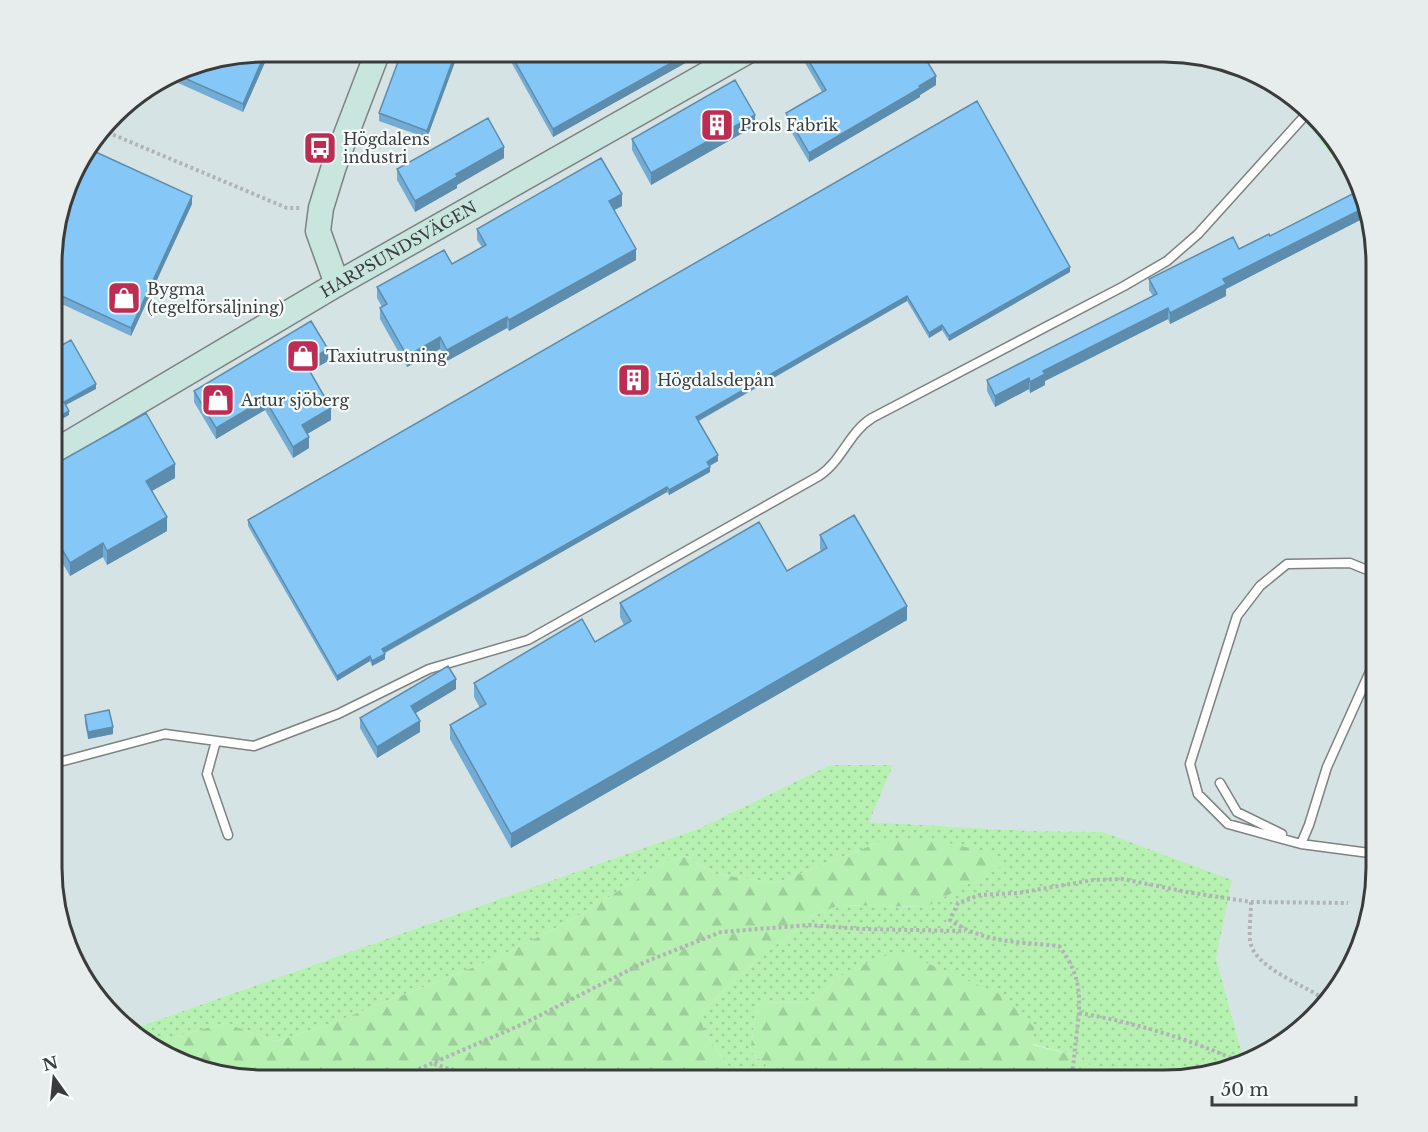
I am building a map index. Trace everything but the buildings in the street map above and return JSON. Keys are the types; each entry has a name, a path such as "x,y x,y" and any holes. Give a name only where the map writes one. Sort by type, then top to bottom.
{"street":[{"path":"337,284 318,231 321,208 334,166 374,62"},
{"name":"HARPSUNDSVÄGEN","path":"62,447 337,284 729,62"}],"lane":[{"path":"62,761 165,734 254,746 338,714 429,669 528,640 819,476 837,461 863,424 1167,261 1198,234 1303,117"},
{"path":"1366,570 1350,563 1287,564 1260,586 1237,616 1190,764 1198,794 1228,824 1301,844 1366,853"},
{"path":"1301,844 1310,825 1327,767 1366,680"},
{"path":"216,741 207,774 228,835"},
{"path":"1220,783 1237,812 1301,844"}],"path":[{"path":"109,133 287,208 321,208"},
{"path":"965,931 950,920 958,903 980,895 1018,893 1093,880 1123,879 1251,902 1348,903"},
{"path":"1251,902 1250,939 1253,951 1272,969 1321,996"},
{"path":"416,1070 523,1024 645,962 721,932 809,925 862,929 965,931 984,937 1059,946 1071,961 1077,980 1079,1012 1073,1070"},
{"path":"1079,1012 1175,1036 1231,1059"},
{"path":"432,1063 454,1070"}],"shaded area":[{"path":"263,62 1178,62 1204,65 1254,82 1298,112 1325,140 1346,174 1360,211 1365,237 1366,263 1366,882 1360,921 1346,958 1316,1002 1288,1029 1242,1055 1216,958 1231,880 1103,832 1030,831 869,822 830,765 700,828 138,1027 103,992 82,958 72,934 65,908 62,882 62,263 63,237 72,198 89,162 103,140 140,103 174,82 211,68 237,63"}],"green space":[{"path":"1321,135 1325,140 1344,171 1318,138"},
{"path":"830,765 893,765 869,822 1030,831 1103,832 1232,880 1216,958 1242,1055 1217,1064 1191,1069 1097,1070 1078,1056 1033,1044 845,973 812,1002 758,1003 750,1051 772,1070 732,1070 705,1034 701,1013 769,949 790,936 811,916 840,905 926,907 880,842 776,883 716,874 686,856 667,861 573,919 497,958 322,1027 276,1041 225,1023 159,1041 138,1027 700,828"},
{"path":"928,838 990,853 1004,865 926,907 840,905 811,916 790,936 769,949 701,1013 705,1034 732,1070 250,1070 211,1064 186,1055 159,1041 225,1023 276,1041 322,1027 497,958 573,919 667,861 686,856 716,874 776,883 880,842"},
{"path":"896,950 1002,995 1034,1027 1033,1045 1078,1056 1097,1070 772,1070 750,1051 758,1003 812,1002 845,973"}],"place":[{"name":"Prols Fabrik","path":"717,125"},
{"name":"Högdalens industri","path":"320,148"},
{"name":"Bygma (tegelförsäljning)","path":"124,298"},
{"name":"Taxiutrustning","path":"303,356"},
{"name":"Högdalsdepån","path":"634,380"},
{"name":"Artur sjöberg","path":"218,400"}]}
